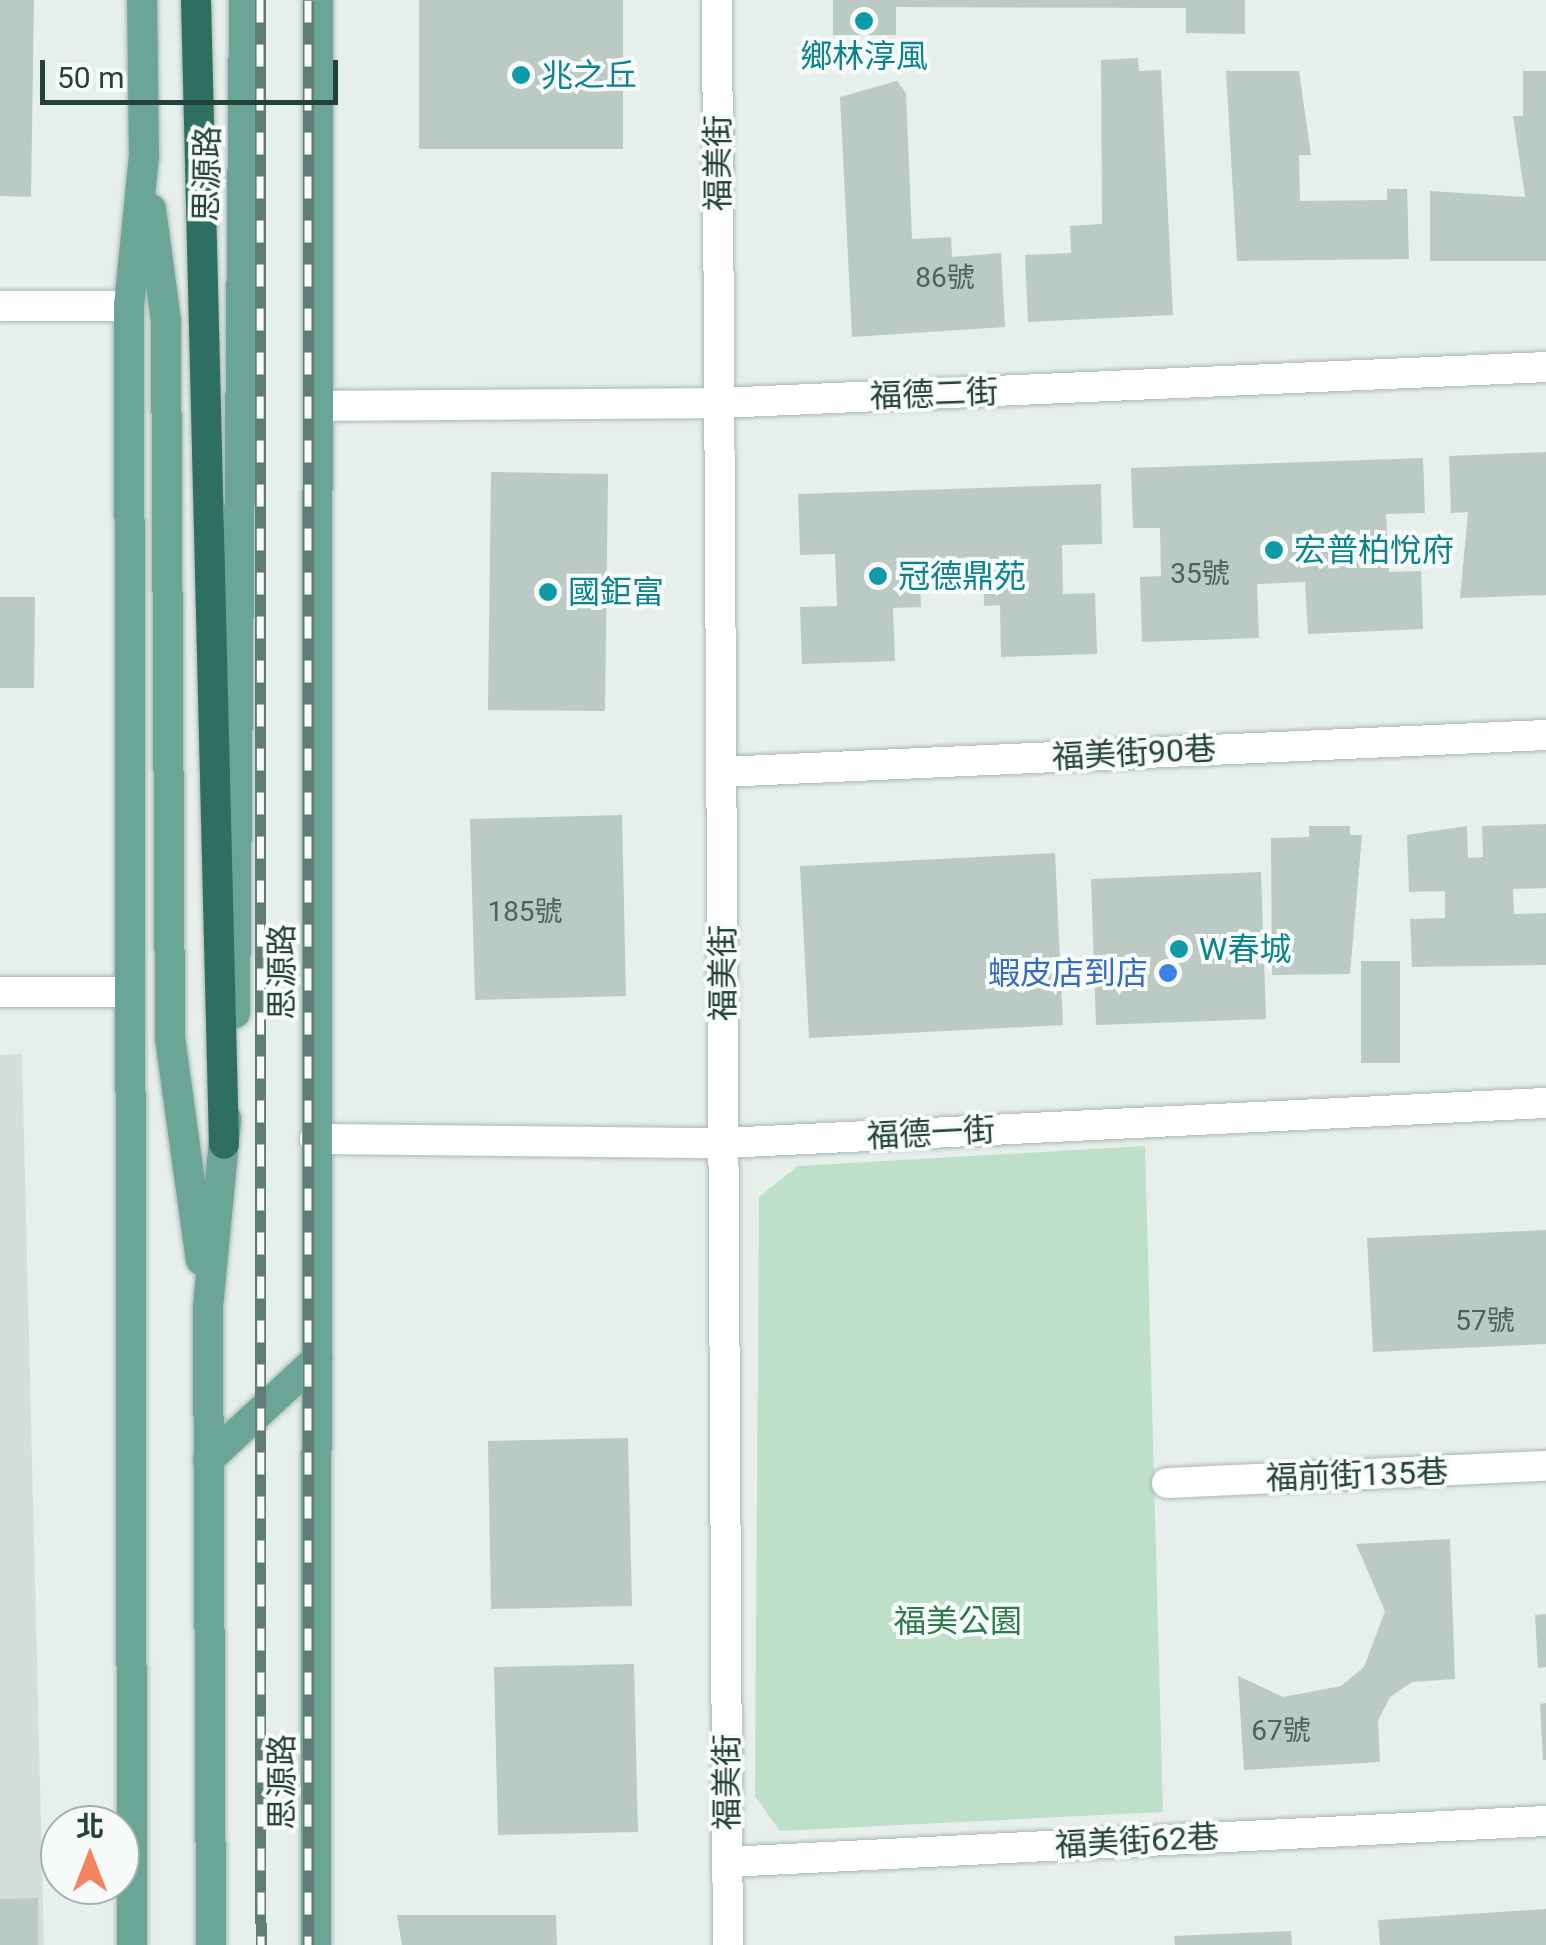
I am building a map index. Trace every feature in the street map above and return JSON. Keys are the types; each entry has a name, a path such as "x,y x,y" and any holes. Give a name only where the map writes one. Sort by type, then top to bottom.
{"highway":[{"path":"196,0 224,1144"}],"main road":[{"name":"思源路","path":"132,1945 128,306 144,156 142,0"},
{"name":"思源路","path":"212,1945 208,1307 234,1036 244,0"},
{"name":"思源路","path":"316,1945 315,1139 321,406 318,0"},
{"name":"思源路","path":"144,156 166,321 170,1038 208,1307"},
{"path":"208,1460 317,1359"}],"street":[{"name":"福美街","path":"717,0 728,1945"},
{"path":"0,306 128,306"},
{"name":"福德二街","path":"321,406 720,403 1546,367"},
{"name":"福美街90巷","path":"721,772 1546,735"},
{"path":"0,992 129,992"},
{"name":"福德一街","path":"315,1139 724,1142 1546,1104"},
{"name":"福前街135巷","path":"1167,1483 1546,1466"},
{"name":"福美街62巷","path":"728,1862 1546,1821"}],"shaded area":[{"path":"22,1054 40,1905 44,1945 0,1945 0,1055"}],"green space":[{"name":"福美公園","path":"1145,1146 1163,1812 780,1831 755,1796 759,1197 798,1166"}],"building":[{"path":"0,0 34,0 31,197 0,196"},
{"name":"兆之丘","path":"419,0 623,0 623,149 419,149"},
{"name":"鄉林淳風","path":"833,0 1245,0 1245,34 1186,33 1186,8 896,7 896,35 833,35"},
{"path":"1138,58 1139,71 1161,70 1173,315 1028,322 1025,255 1071,253 1070,226 1102,224 1101,60"},
{"path":"1226,71 1299,71 1311,155 1299,155 1300,201 1387,200 1387,189 1407,189 1409,259 1237,261"},
{"path":"1523,71 1546,71 1546,261 1430,261 1430,191 1525,197 1513,116 1523,116"},
{"path":"897,81 906,93 912,239 951,237 952,257 1001,253 1005,327 852,337 840,97"},
{"path":"1546,452 1546,595 1460,598 1468,512 1451,513 1449,456"},
{"name":"宏普柏悅府","path":"1423,458 1425,513 1386,514 1389,572 1421,571 1423,629 1308,634 1305,582 1257,584 1259,638 1142,642 1140,577 1161,576 1160,528 1133,528 1131,468"},
{"name":"國鉅富","path":"491,472 608,474 605,711 488,710"},
{"name":"冠德鼎苑","path":"1101,484 1102,544 1062,545 1063,594 1095,593 1097,654 1001,657 1000,605 984,606 983,557 919,559 921,607 893,608 895,661 802,664 800,607 837,606 835,554 800,555 798,494"},
{"path":"0,597 35,597 34,688 0,688"},
{"path":"622,815 626,996 475,1000 470,819"},
{"path":"1546,824 1546,888 1513,889 1514,914 1546,913 1546,965 1412,967 1410,919 1445,918 1445,891 1409,892 1407,835 1467,826 1468,858 1483,857 1482,826"},
{"path":"1309,826 1350,826 1350,835 1362,835 1350,974 1272,975 1271,838 1309,837"},
{"path":"1055,853 1063,1025 809,1038 800,866"},
{"name":"W春城","path":"1261,872 1266,1019 1096,1025 1091,879"},
{"path":"1361,961 1400,961 1400,1063 1361,1063"},
{"path":"1546,1230 1546,1344 1373,1352 1367,1238"},
{"path":"628,1438 632,1606 491,1609 488,1441"},
{"path":"1450,1539 1455,1679 1412,1682 1390,1697 1378,1721 1380,1762 1244,1770 1238,1676 1283,1697 1341,1686 1364,1667 1385,1611 1356,1544"},
{"path":"1546,1614 1546,1667 1538,1668 1535,1615"},
{"path":"634,1664 638,1832 498,1835 494,1667"},
{"path":"1546,1703 1546,1760 1543,1760 1540,1704"},
{"path":"38,1898 38,1945 0,1945 0,1899"},
{"path":"1546,1909 1546,1945 1380,1945 1378,1920"},
{"path":"397,1915 556,1915 557,1945 402,1945"},
{"path":"1291,1931 1292,1945 1175,1945 1174,1936"}],"railway":[{"path":"260,0 261,1945"},
{"path":"308,0 308,1945"}],"place":[{"name":"鄉林淳風","path":"864,21"},
{"name":"兆之丘","path":"521,75"},
{"name":"宏普柏悅府","path":"1274,550"},
{"name":"冠德鼎苑","path":"878,576"},
{"name":"國鉅富","path":"548,592"},
{"name":"W春城","path":"1179,949"},
{"name":"蝦皮店到店","path":"1168,973"}]}
